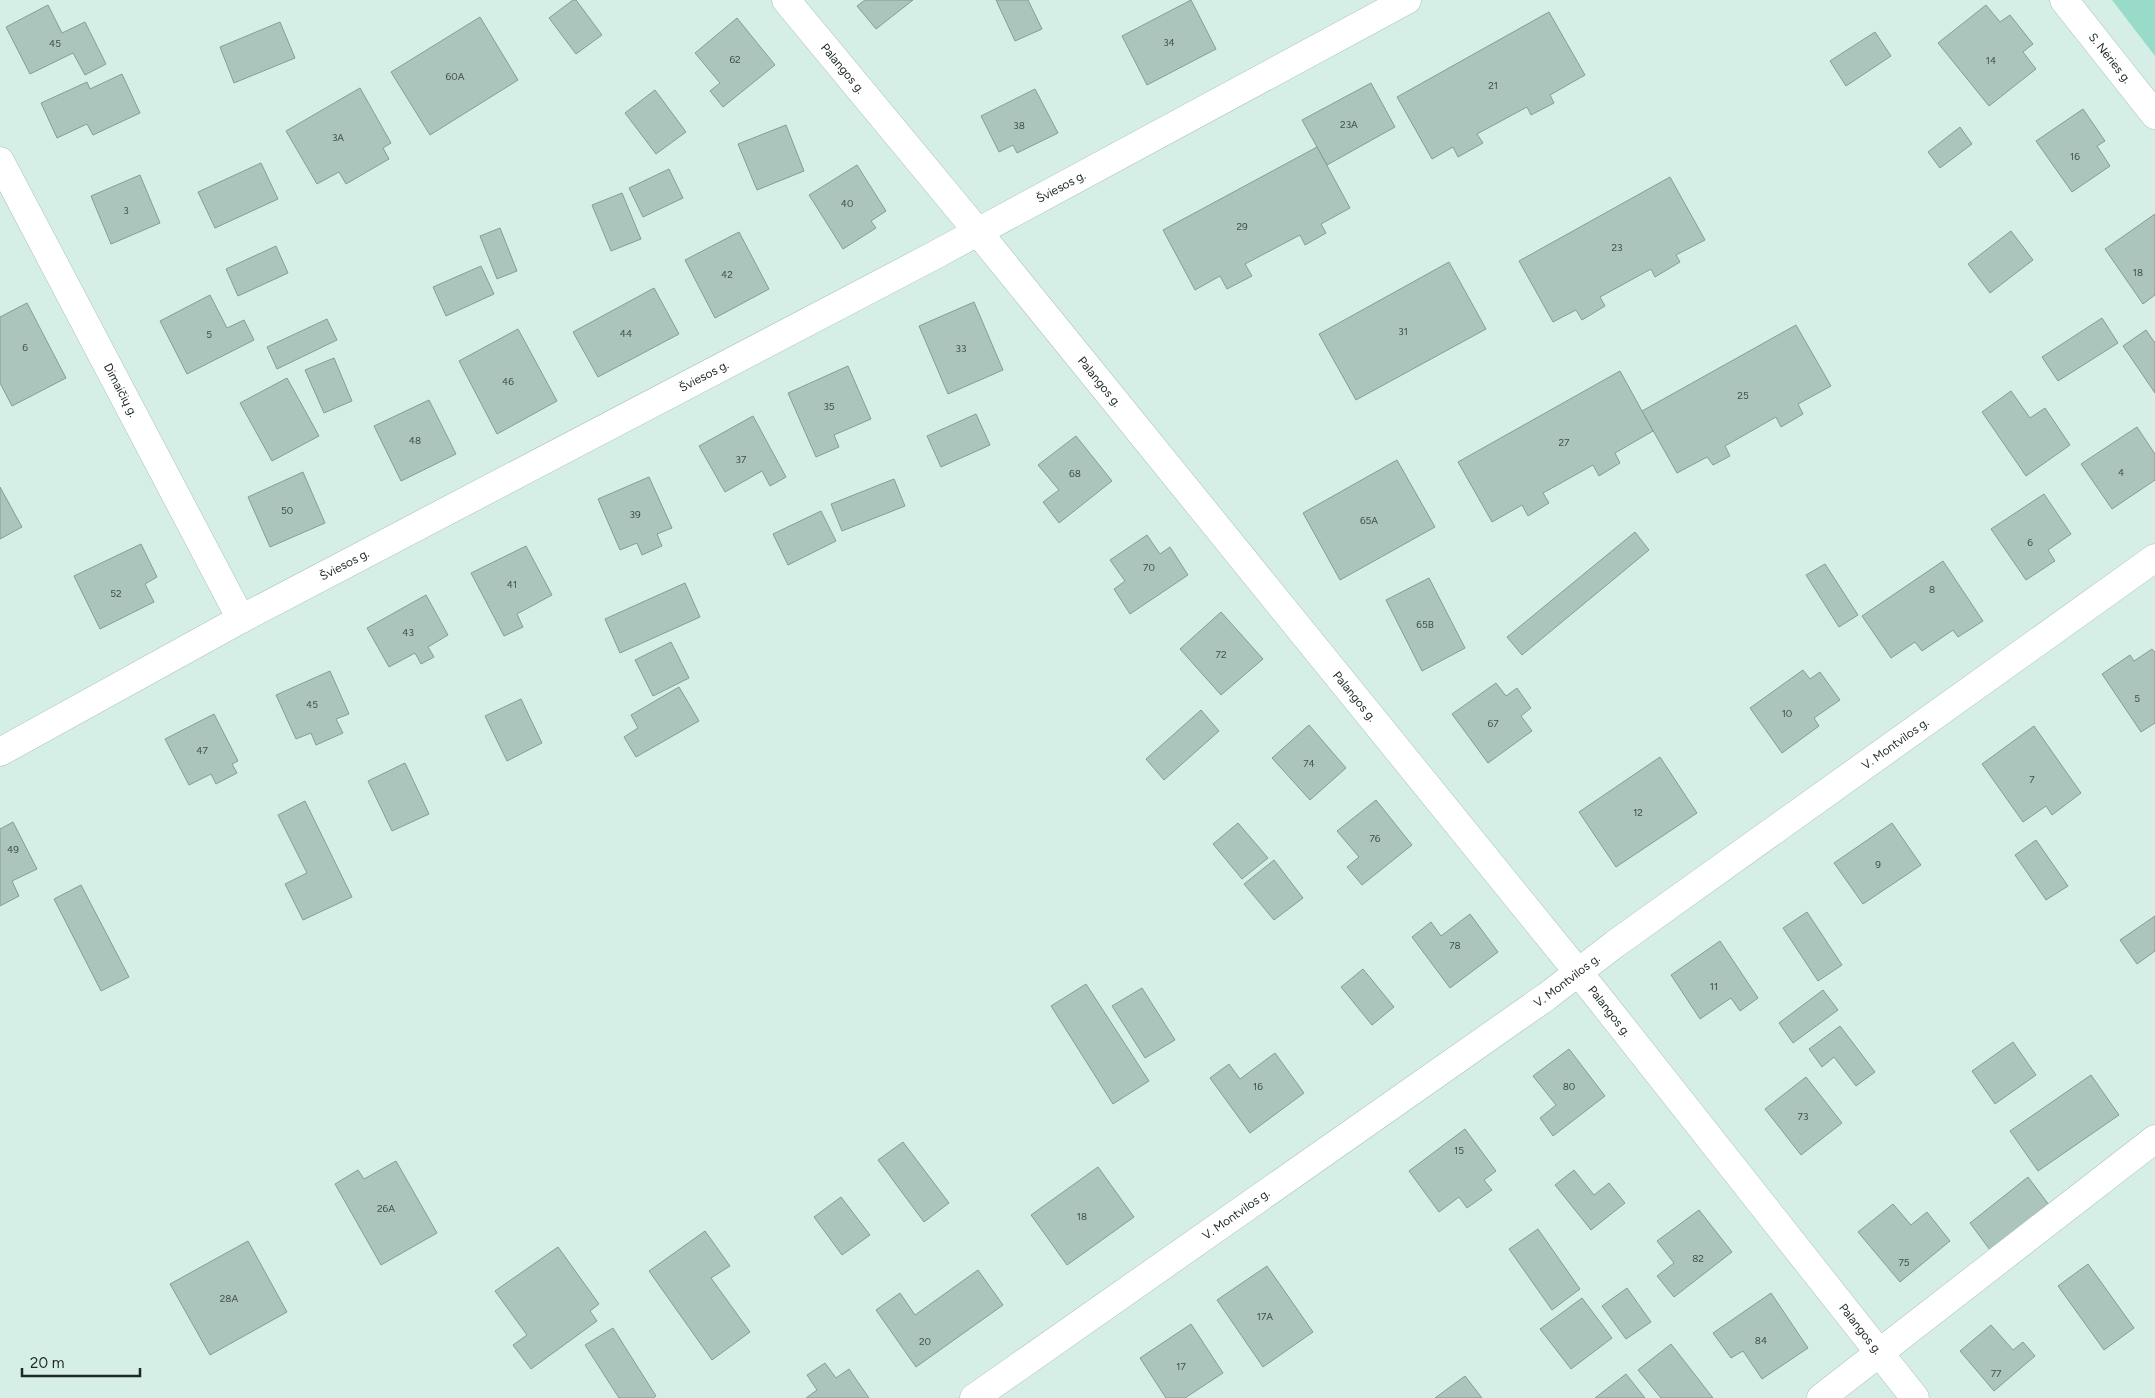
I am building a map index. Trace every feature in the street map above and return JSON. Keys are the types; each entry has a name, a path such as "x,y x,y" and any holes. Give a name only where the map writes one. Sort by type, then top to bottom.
{"street":[{"name":"Palangos g.","path":"786,0 978,232 1578,972 1915,1398"},
{"name":"Šviesos g.","path":"0,752 241,619 978,232 1407,0"},
{"name":"S. Nėries g.","path":"2064,0 2155,115"},
{"name":"Dimaičių g.","path":"0,161 241,619"},
{"name":"V. Montvilos g.","path":"974,1398 1546,997 1578,972 2155,558"},
{"path":"1821,1398 1879,1351 2155,1139"}],"green space":[{"path":"2112,0 2155,0 2155,56"}],"building":[{"path":"573,0 576,0 602,35 576,54 549,18"},
{"path":"865,0 913,0 876,29 857,6"},
{"path":"996,0 1028,0 1042,29 1015,41"},
{"path":"1191,0 1216,49 1147,85 1122,36"},
{"path":"48,5 62,33 85,22 106,64 85,75 73,53 30,74 6,27"},
{"path":"1986,5 2000,22 2010,15 2033,44 2023,52 2036,69 1989,106 1938,43"},
{"path":"1549,12 1585,75 1550,95 1554,103 1531,115 1527,107 1477,134 1483,143 1458,157 1453,147 1432,159 1397,97"},
{"path":"480,17 518,80 430,135 391,72"},
{"path":"737,18 775,65 723,107 710,91 720,83 695,53"},
{"path":"280,22 295,58 234,83 220,47"},
{"path":"1875,32 1891,56 1846,86 1830,61"},
{"path":"122,74 140,113 93,135 87,124 57,138 41,103 87,82 90,89"},
{"path":"1371,83 1395,127 1327,165 1302,120"},
{"path":"360,88 391,143 383,148 389,159 346,184 339,172 317,184 286,131"},
{"path":"1035,89 1058,133 1017,153 1013,145 999,152 981,116"},
{"path":"655,90 686,132 656,154 625,113"},
{"path":"2083,109 2105,141 2097,146 2110,166 2072,192 2036,141"},
{"path":"786,125 804,171 757,190 738,144"},
{"path":"1960,127 1972,144 1940,168 1928,152"},
{"path":"1317,147 1350,208 1321,224 1326,233 1305,245 1300,235 1245,264 1252,276 1227,289 1220,276 1195,290 1163,230"},
{"path":"261,163 278,199 215,228 198,192"},
{"path":"857,165 886,211 871,221 876,228 843,249 809,195"},
{"path":"669,169 683,198 643,217 629,188"},
{"path":"140,175 160,223 111,244 91,196"},
{"path":"1670,177 1705,240 1676,255 1680,262 1655,277 1651,269 1600,297 1605,306 1582,320 1576,310 1553,322 1519,261"},
{"path":"622,193 641,239 611,251 592,205"},
{"path":"2155,214 2155,295 2143,304 2105,249"},
{"path":"500,228 517,271 497,279 480,236"},
{"path":"2011,231 2033,260 1990,293 1968,264"},
{"path":"739,232 769,289 715,318 685,260"},
{"path":"276,246 288,273 238,296 226,269"},
{"path":"1449,262 1486,329 1356,400 1319,334"},
{"path":"481,266 494,294 446,316 433,287"},
{"path":"654,288 679,334 598,377 573,332"},
{"path":"210,295 227,328 244,320 254,340 187,374 160,321"},
{"path":"974,302 1003,370 948,394 919,326"},
{"path":"27,303 66,378 12,406 0,383 0,317"},
{"path":"2102,318 2118,343 2058,381 2042,357"},
{"path":"327,319 337,340 277,369 267,347"},
{"path":"1796,325 1831,386 1798,404 1803,414 1781,427 1776,417 1725,446 1730,456 1713,465 1707,457 1677,473 1642,411"},
{"path":"518,329 557,401 497,434 459,361"},
{"path":"2146,330 2155,343 2155,393 2123,346"},
{"path":"334,358 352,401 324,413 305,370"},
{"path":"848,366 871,419 834,435 839,447 816,457 788,393"},
{"path":"1620,371 1653,431 1615,453 1620,463 1599,476 1593,465 1543,493 1549,503 1528,516 1522,505 1492,522 1458,462"},
{"path":"287,378 319,436 272,461 240,403"},
{"path":"2011,391 2030,418 2045,408 2070,445 2026,476 1982,412"},
{"path":"429,400 456,454 401,481 374,426"},
{"path":"976,414 990,445 941,467 927,436"},
{"path":"753,416 786,477 770,486 762,471 725,492 699,446"},
{"path":"2137,427 2155,454 2155,480 2112,509 2081,464"},
{"path":"1076,436 1112,481 1059,523 1043,502 1059,490 1038,465"},
{"path":"1397,460 1435,527 1340,580 1303,513"},
{"path":"303,472 325,523 270,547 248,497"},
{"path":"649,477 672,528 657,534 662,546 642,555 637,543 620,550 598,499"},
{"path":"894,479 905,506 842,531 831,504"},
{"path":"0,487 22,527 0,539"},
{"path":"2044,494 2071,534 2048,550 2055,561 2026,580 1991,529"},
{"path":"821,511 836,541 788,565 773,534"},
{"path":"1635,532 1649,550 1522,655 1507,637"},
{"path":"1147,535 1160,554 1170,547 1188,575 1130,614 1114,589 1125,581 1110,560"},
{"path":"141,544 157,577 145,584 154,602 100,629 74,576"},
{"path":"526,546 552,595 517,614 523,627 504,636 471,573"},
{"path":"1943,561 1983,621 1958,637 1953,630 1922,651 1915,642 1891,658 1862,616"},
{"path":"1825,564 1858,615 1839,627 1806,575"},
{"path":"1429,578 1465,648 1422,671 1386,600"},
{"path":"685,583 700,617 620,653 605,619"},
{"path":"426,595 448,635 428,647 434,657 421,664 415,653 389,667 367,628"},
{"path":"1221,612 1263,659 1221,695 1180,649"},
{"path":"671,642 689,678 653,696 635,660"},
{"path":"2152,649 2155,652 2155,723 2141,732 2102,674 2130,655 2134,661"},
{"path":"1803,670 1810,679 1820,672 1840,700 1814,718 1819,726 1782,753 1750,708"},
{"path":"330,671 349,714 336,719 343,733 316,745 311,733 296,739 276,695"},
{"path":"1496,683 1506,696 1517,688 1531,708 1521,716 1532,731 1488,763 1452,714"},
{"path":"679,687 699,721 636,757 624,737 638,728 631,715"},
{"path":"521,699 542,743 507,761 485,716"},
{"path":"1201,710 1219,731 1164,780 1146,759"},
{"path":"214,714 238,761 232,764 237,773 216,784 211,774 189,785 165,739"},
{"path":"1309,725 1346,768 1310,800 1272,758"},
{"path":"2034,726 2081,793 2052,815 2046,806 2023,822 1982,764"},
{"path":"1660,757 1697,813 1616,867 1579,812"},
{"path":"405,763 429,814 392,831 368,781"},
{"path":"1376,800 1412,845 1362,885 1347,867 1359,857 1337,831"},
{"path":"305,801 352,897 303,920 285,884 307,873 278,815"},
{"path":"13,822 37,869 12,881 19,896 0,906 0,829"},
{"path":"1238,823 1268,858 1242,879 1213,844"},
{"path":"1892,823 1921,865 1863,904 1834,863"},
{"path":"2036,840 2068,886 2046,900 2015,855"},
{"path":"1274,860 1303,898 1274,920 1244,884"},
{"path":"81,885 129,977 101,991 54,899"},
{"path":"1807,912 1842,965 1818,981 1783,928"},
{"path":"1470,914 1498,952 1450,988 1412,937 1431,922 1441,936"},
{"path":"2155,916 2155,951 2137,964 2120,940"},
{"path":"1720,941 1758,998 1740,1011 1731,998 1700,1019 1671,975"},
{"path":"1363,969 1394,1007 1372,1025 1341,987"},
{"path":"1086,984 1149,1081 1113,1104 1051,1006"},
{"path":"1142,988 1175,1040 1145,1058 1112,1006"},
{"path":"1823,990 1838,1010 1793,1043 1779,1023"},
{"path":"1840,1026 1875,1072 1856,1086 1834,1057 1822,1067 1809,1049"},
{"path":"2013,1042 2036,1075 1995,1104 1972,1071"},
{"path":"1569,1049 1605,1096 1553,1136 1540,1118 1556,1105 1533,1076"},
{"path":"1275,1053 1304,1093 1250,1133 1210,1078 1229,1064 1240,1079"},
{"path":"2091,1075 2119,1115 2038,1171 2010,1131"},
{"path":"1806,1077 1842,1123 1801,1155 1765,1109"},
{"path":"1465,1129 1496,1171 1484,1180 1492,1190 1467,1208 1459,1197 1439,1212 1409,1171"},
{"path":"903,1142 949,1203 924,1222 878,1160"},
{"path":"396,1161 437,1233 381,1265 335,1184 358,1170 364,1179"},
{"path":"1098,1167 1134,1217 1067,1265 1031,1215"},
{"path":"1574,1170 1594,1195 1609,1183 1625,1203 1591,1230 1555,1185"},
{"path":"2028,1177 2049,1205 1990,1250 1970,1223"},
{"path":"841,1197 870,1235 842,1255 814,1217"},
{"path":"1893,1204 1911,1225 1927,1212 1950,1241 1900,1282 1858,1232"},
{"path":"1699,1210 1732,1252 1674,1297 1657,1276 1674,1263 1657,1241"},
{"path":"1538,1229 1580,1289 1552,1310 1509,1249"},
{"path":"705,1231 730,1266 711,1278 750,1332 712,1360 649,1271"},
{"path":"248,1241 287,1312 210,1355 170,1284"},
{"path":"558,1247 599,1304 590,1311 597,1321 531,1369 513,1345 527,1335 495,1291"},
{"path":"2088,1264 2134,1328 2104,1350 2058,1286"},
{"path":"1267,1266 1313,1332 1263,1367 1217,1300"},
{"path":"978,1270 1003,1305 916,1367 876,1310 900,1293 915,1315"},
{"path":"1627,1288 1651,1322 1626,1339 1602,1306"},
{"path":"1771,1293 1808,1348 1762,1379 1743,1351 1731,1358 1713,1333"},
{"path":"1582,1298 1612,1338 1571,1369 1540,1329"},
{"path":"1191,1324 1223,1373 1185,1398 1166,1398 1140,1358"},
{"path":"1991,1325 2013,1350 2023,1342 2035,1356 1994,1391 1960,1351"},
{"path":"613,1328 656,1396 653,1398 619,1398 585,1345"},
{"path":"1671,1344 1713,1398 1661,1398 1638,1370"},
{"path":"825,1363 836,1378 849,1369 869,1398 806,1398 817,1390 807,1375"},
{"path":"1626,1374 1645,1398 1595,1398"},
{"path":"1465,1376 1482,1398 1435,1398"}]}
